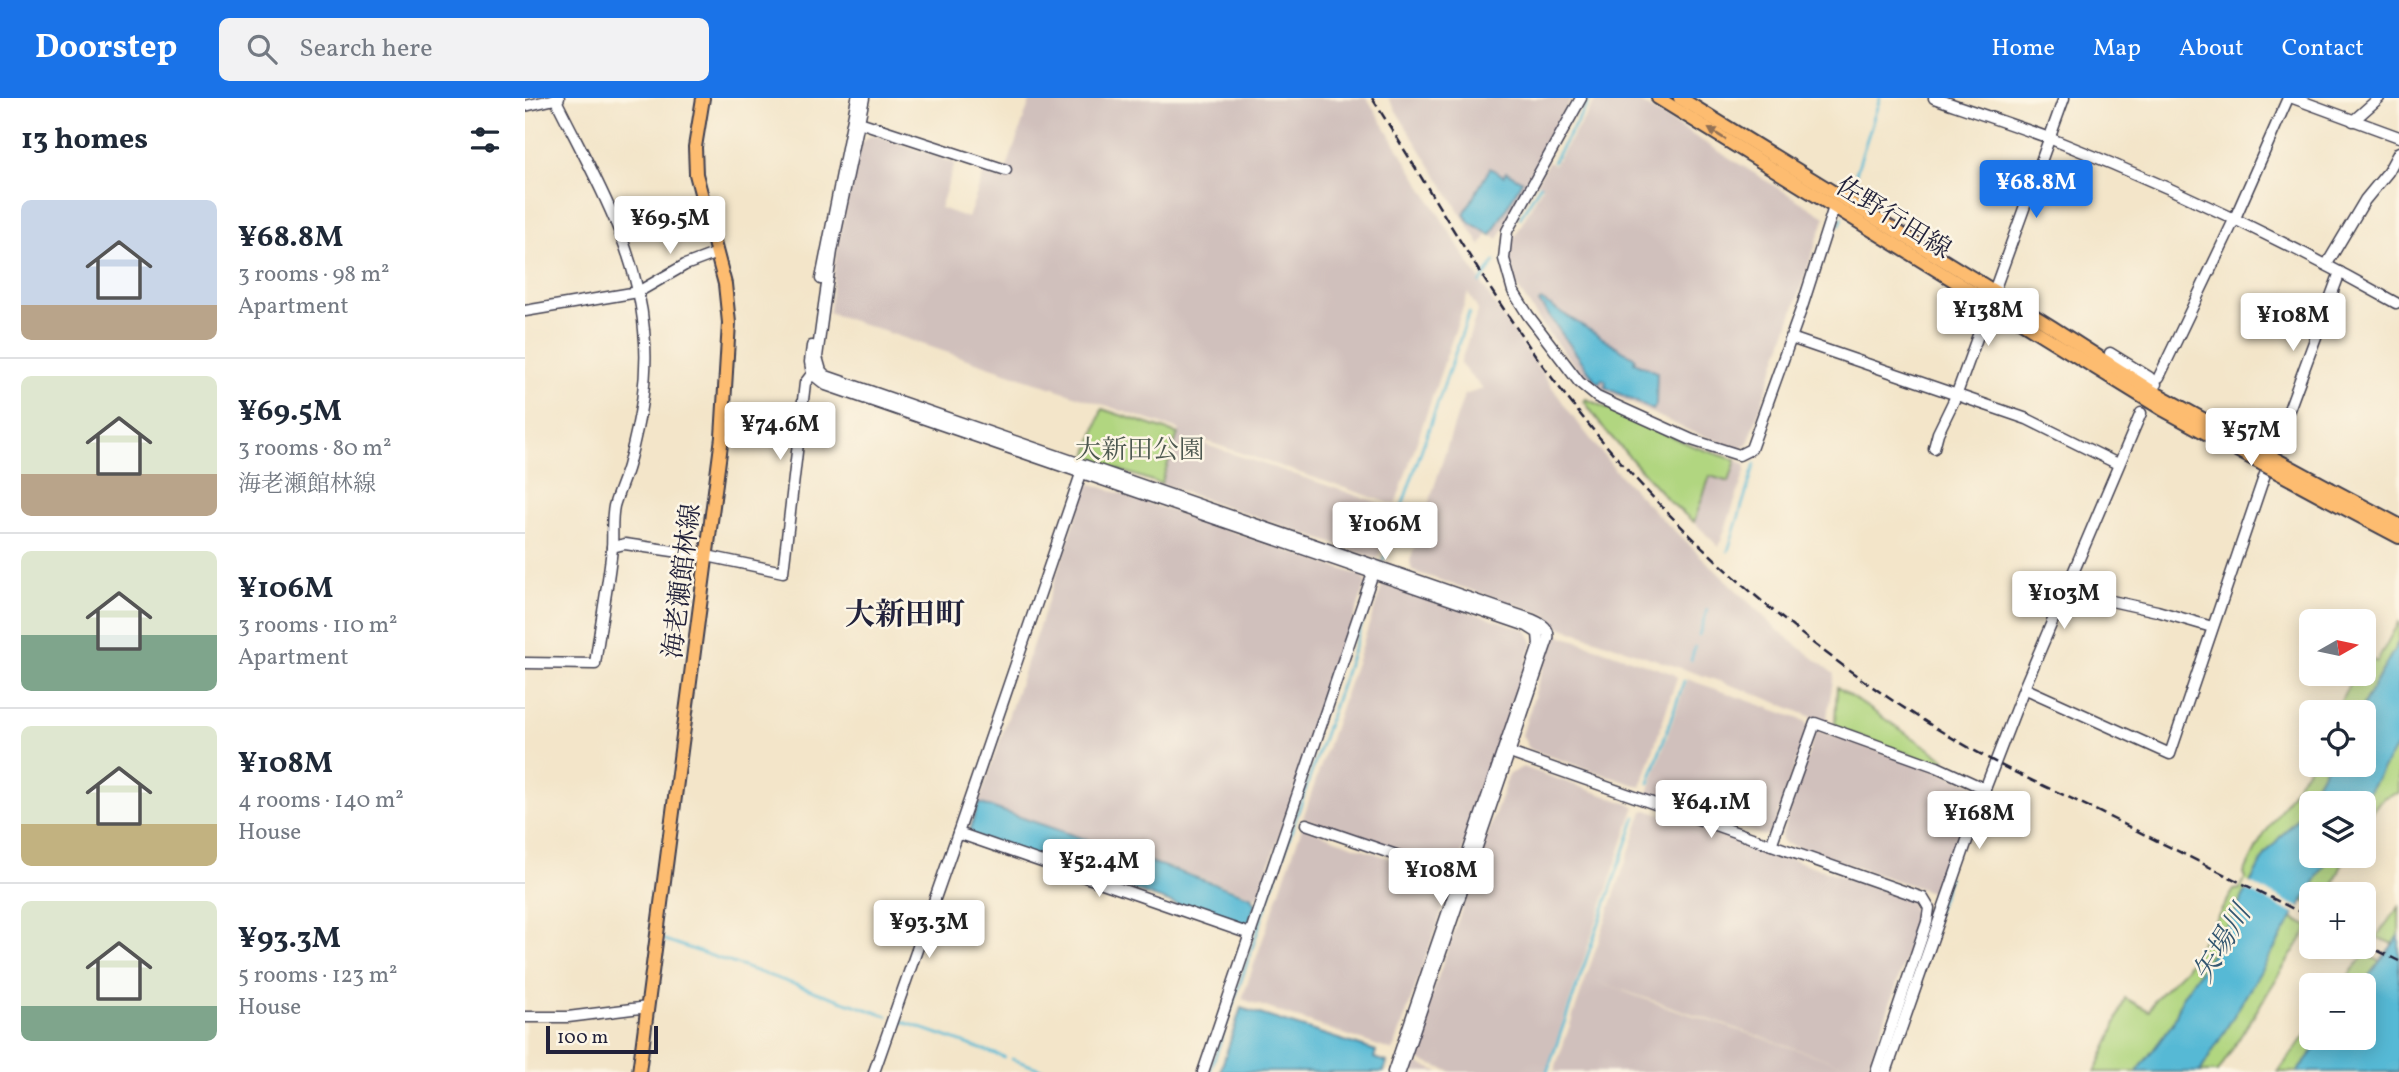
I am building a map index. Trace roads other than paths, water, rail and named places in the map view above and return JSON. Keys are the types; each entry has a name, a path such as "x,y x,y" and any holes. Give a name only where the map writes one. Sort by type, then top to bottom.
{"main road":[{"name":"海老瀬館林線","path":"639,1072 722,437 729,323 725,284 699,191 695,161 703,98"},
{"name":"佐野行田線","path":"1658,98 1834,207 1991,298 2154,382 2266,460"},
{"name":"佐野行田線","path":"1680,98 2162,409 2349,504 2399,525"},
{"name":"佐野行田線","path":"2349,504 2399,537"}],"street":[{"path":"525,106 556,98 610,209 638,292 644,328 646,369 643,400 627,468 614,506 612,547 594,664 525,663"},
{"path":"857,98 817,357 821,371 847,385 1082,470"},
{"path":"864,98 855,120 825,250 810,362 813,374 826,385 1544,625 1548,631 1548,639 1506,752 1399,1072"},
{"path":"1581,98 1507,231 1504,246 1506,270 1513,291 1579,382 1597,397 1692,440 1743,455 1751,449 1834,207"},
{"path":"1934,98 2049,138 2235,218 2327,264 2396,303"},
{"path":"1934,448 1938,433 1957,396 2064,98"},
{"path":"2110,353 2154,382 2235,218 2288,98"},
{"path":"2293,98 2399,137"},
{"path":"2353,121 2379,98"},
{"path":"855,120 1006,170"},
{"path":"2327,264 2365,200 2388,172 2399,152"},
{"path":"525,311 638,292 685,265 717,253"},
{"path":"2024,688 2170,754 2212,627 2340,272"},
{"path":"1791,338 2027,419 2118,464"},
{"path":"612,547 625,544 707,556 783,572 805,383 813,374"},
{"path":"1886,1072 1944,902 2024,688 2141,413"},
{"path":"874,1072 1082,470"},
{"path":"1203,1072 1374,570"},
{"path":"2066,591 2157,611 2212,627"},
{"path":"1771,845 1815,723 1937,767 1985,789"},
{"path":"1506,752 1919,895 1927,902 1927,922 1876,1072"},
{"path":"1306,824 1463,878"},
{"path":"958,833 1250,934"},
{"path":"1392,1072 1463,878"},
{"path":"1927,902 1944,902"},
{"path":"525,1017 568,1017 648,1007"}],"water":[{"path":"1490,168 1504,176 1506,172 1522,181 1491,235 1469,222 1464,214"},
{"path":"1541,300 1635,358 1634,362 1657,372 1656,405 1653,410 1605,387 1606,381 1596,381 1539,302"},
{"path":"2399,641 2399,742 2369,791 2312,791 2320,777 2376,777 2376,700 2366,700 2374,686 2377,686 2377,680"},
{"path":"979,803 1253,897 1252,900 1256,902 1248,925 1242,927 972,835 970,829"},
{"name":"矢場川","path":"2299,814 2299,868 2323,868 2314,882 2299,882 2299,908 2200,1072 2137,1072 2173,1023 2183,996 2218,944 2266,853"},
{"path":"2399,936 2399,1072 2297,1072 2314,1050 2376,1050 2376,973 2371,973"},
{"path":"1241,1008 1376,1051 1374,1058 1387,1062 1384,1072 1220,1072"}],"waterway":[{"path":"1553,162 1591,98"},
{"path":"1848,198 1880,98"},
{"path":"1520,218 1540,185"},
{"path":"1840,225 1842,218"},
{"path":"1480,283 1495,261"},
{"path":"1383,561 1469,313"},
{"path":"1728,551 1755,464"},
{"path":"1210,1072 1377,579"},
{"path":"2040,638 2063,583"},
{"path":"1699,635 1707,610"},
{"path":"1691,660 1695,647"},
{"path":"1649,783 1684,681"},
{"path":"1547,1072 1636,817"},
{"path":"1928,936 1949,877"},
{"path":"662,939 887,1016"},
{"path":"898,1020 1004,1057"},
{"path":"1012,1059 1049,1072"}],"railway":[{"path":"1372,98 1492,292 1572,404 1661,506 1761,600 1814,644 1869,684 1984,756 2299,912"},
{"path":"2376,950 2399,961"}],"district":[{"name":"大新田町","path":"905,614"}],"park label":[{"name":"大新田公園","path":"1140,449"}]}
